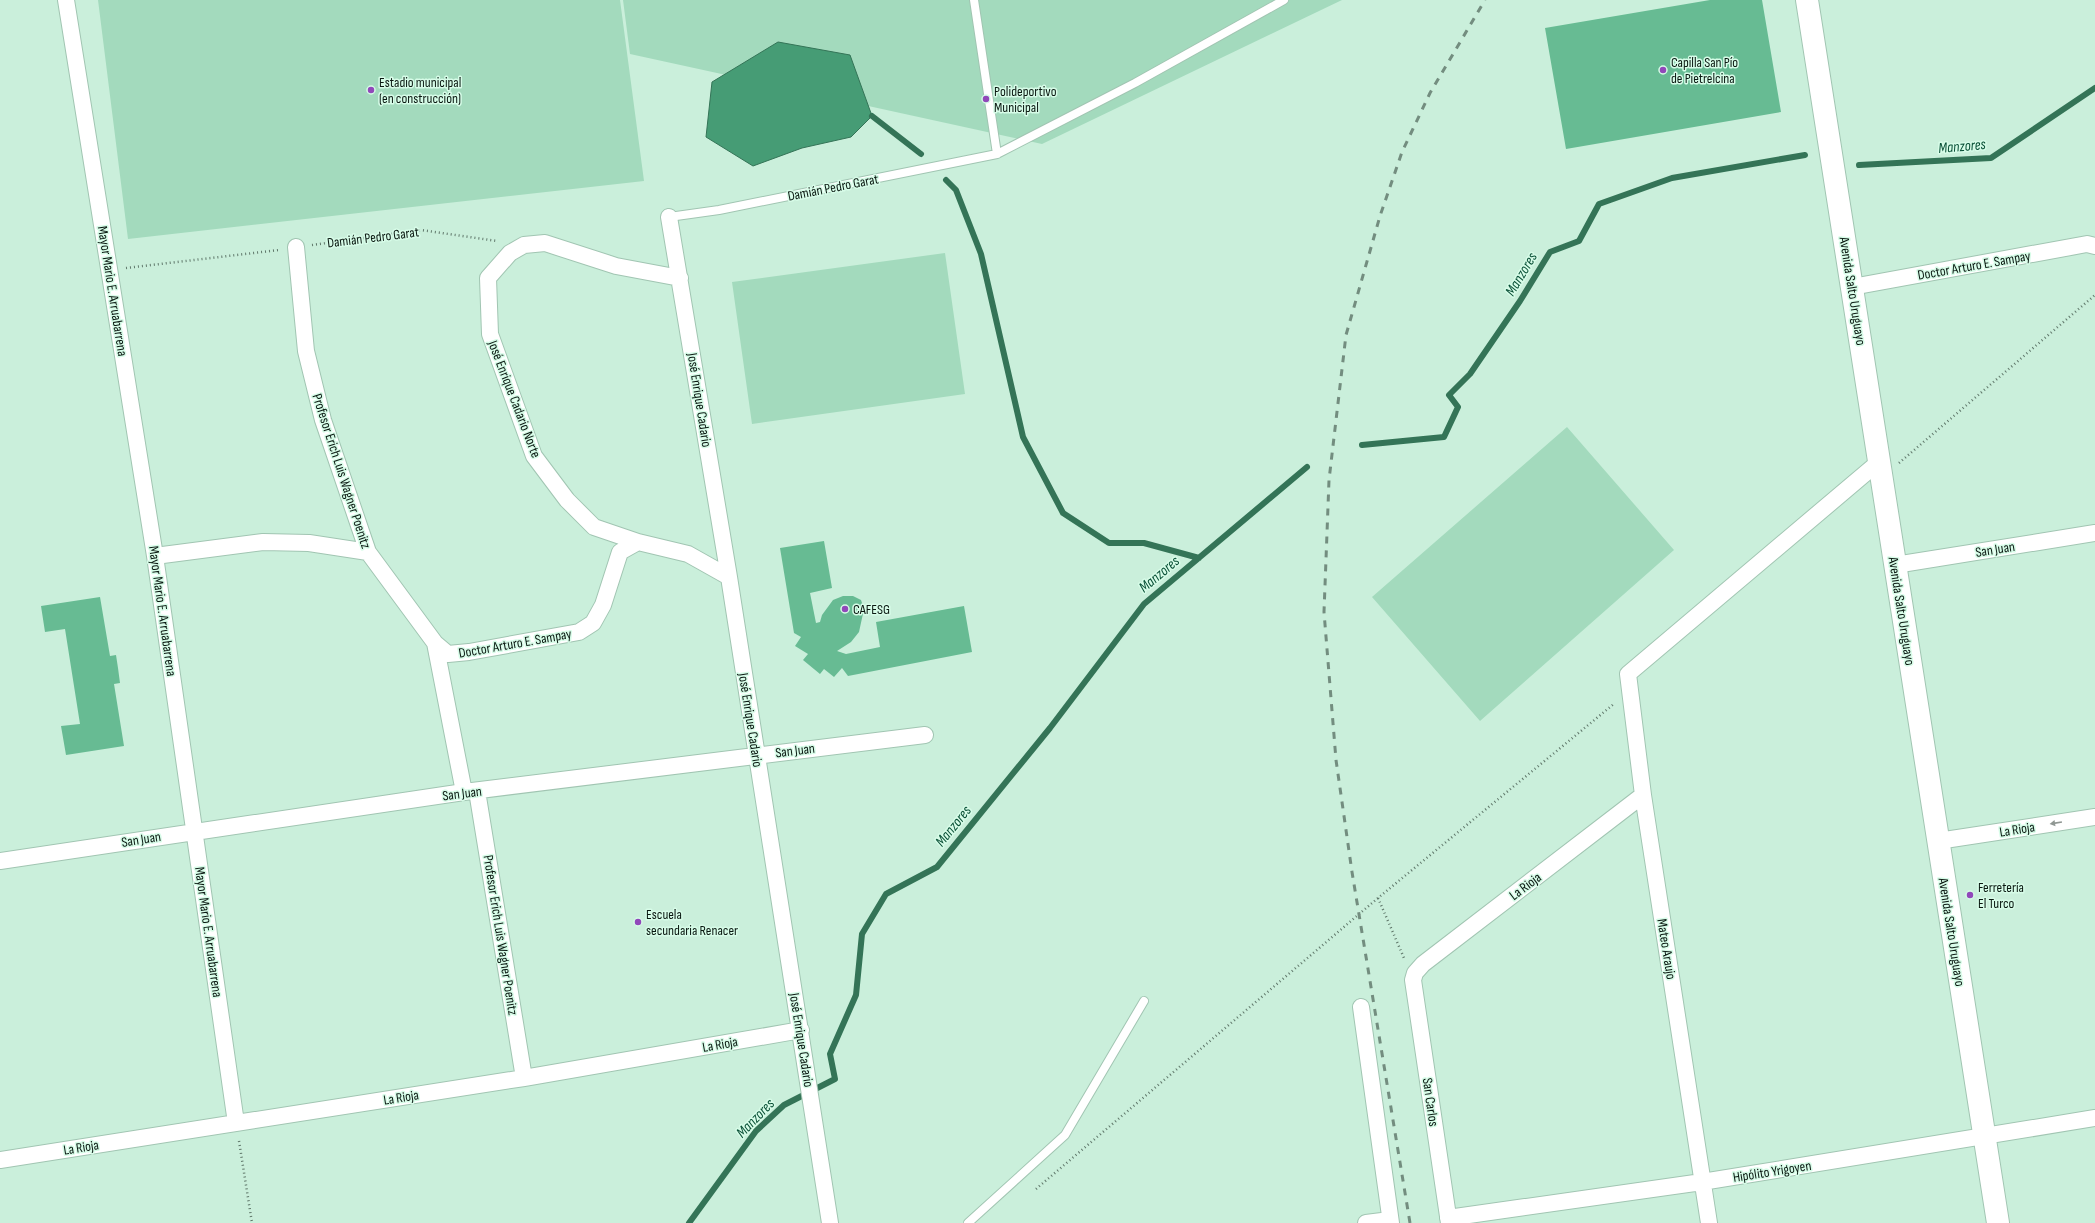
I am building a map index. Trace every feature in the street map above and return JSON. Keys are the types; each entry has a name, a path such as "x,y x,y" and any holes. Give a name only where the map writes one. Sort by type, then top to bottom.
{"main road":[{"name":"Avenida Salto Uruguayo","path":"1810,0 1852,287 1998,1223"}],"street":[{"name":"Mayor Mario E. Arruabarrena","path":"66,0 155,556 236,1123"},
{"name":"José Enrique Cadario","path":"669,217 729,577 830,1223"},
{"path":"524,245 545,243 616,266 680,278"},
{"name":"Doctor Arturo E. Sampay","path":"1852,287 2087,244 2095,246"},
{"name":"José Enrique Cadario Norte","path":"524,245 510,253 488,278 490,334 534,456 568,500 594,527 638,542"},
{"name":"Profesor Erich Luis Wagner Poenitz","path":"296,247 306,351 323,420 368,552 435,643 471,792 524,1078"},
{"name":"Mateo Araujo","path":"1709,1223 1643,795 1628,674 1881,469"},
{"name":"San Juan","path":"1895,565 2095,533"},
{"path":"155,556 263,542 309,543 368,552"},
{"name":"Doctor Arturo E. Sampay","path":"435,643 448,654 468,652 579,632 593,623 603,605 620,552 638,542"},
{"path":"638,542 688,554 729,577"},
{"name":"San Juan","path":"0,861 195,831 471,792 756,755 925,735"},
{"name":"La Rioja","path":"1413,980 1415,973 1423,964 1643,795"},
{"name":"La Rioja","path":"1938,841 2095,817"},
{"name":"San Carlos","path":"1413,980 1449,1221"},
{"path":"1361,1007 1390,1221 1366,1223"},
{"name":"La Rioja","path":"0,1160 524,1078 801,1030"},
{"name":"Hipólito Yrigoyen","path":"1449,1221 1702,1182 2095,1118"}],"lane":[{"path":"974,0 997,154"},
{"name":"Damián Pedro Garat","path":"669,217 719,210 997,154 1135,83 1284,0"},
{"path":"968,1223 1065,1135 1144,1001"}],"path":[{"name":"Damián Pedro Garat","path":"109,270 421,230 524,245"},
{"path":"1881,469 2095,295"},
{"path":"1036,1188 1378,898 1413,980"},
{"path":"236,1123 252,1223"}],"shaded area":[{"name":"Estadio municipal (en construcción)","path":"98,0 620,0 644,181 128,239"},
{"name":"Polideportivo Municipal","path":"623,0 1342,0 1042,144 630,54"},
{"path":"778,42 850,55 872,116 851,137 802,148 753,166 706,137 712,82"},
{"path":"945,253 965,394 752,424 732,282"},
{"path":"1567,427 1674,550 1480,721 1372,597"}],"building":[{"name":"Capilla San Pío de Pietrelcina","path":"1710,0 1762,0 1781,112 1566,149 1545,28"},
{"name":"CAFESG","path":"824,541 832,588 810,593 816,623 820,622 822,615 833,600 843,596 853,596 861,600 864,609 859,632 851,642 837,651 846,654 880,647 876,622 964,606 972,652 848,676 842,668 834,677 824,669 820,674 803,660 808,654 795,646 801,637 794,633 780,548"},
{"path":"100,597 110,656 116,655 120,683 114,684 124,746 66,755 61,726 80,724 65,629 45,632 41,606"}],"waterway":[{"name":"Manzores","path":"1859,165 1991,158 2095,88"},
{"path":"872,116 921,154"},
{"name":"Manzores","path":"1362,445 1444,437 1458,407 1449,395 1470,374 1520,301 1550,252 1579,241 1599,204 1672,178 1805,155"},
{"path":"946,180 956,190 981,254 1023,437 1063,513 1109,543 1144,543 1199,558"},
{"name":"Manzores","path":"689,1223 756,1131 784,1105 835,1079 830,1054 856,995 862,934 886,894 937,867 1050,728 1144,604 1307,467"}],"railway":[{"path":"1410,1223 1352,872 1336,760 1324,612 1329,480 1346,335 1380,216 1402,152 1430,93 1485,0"}],"place":[{"name":"Capilla San Pío de Pietrelcina","path":"1663,70"},
{"name":"Estadio municipal (en construcción)","path":"371,90"},
{"name":"Polideportivo Municipal","path":"986,99"},
{"name":"CAFESG","path":"845,609"},
{"name":"Ferretería El Turco","path":"1970,895"},
{"name":"Escuela secundaria Renacer","path":"638,922"}]}
